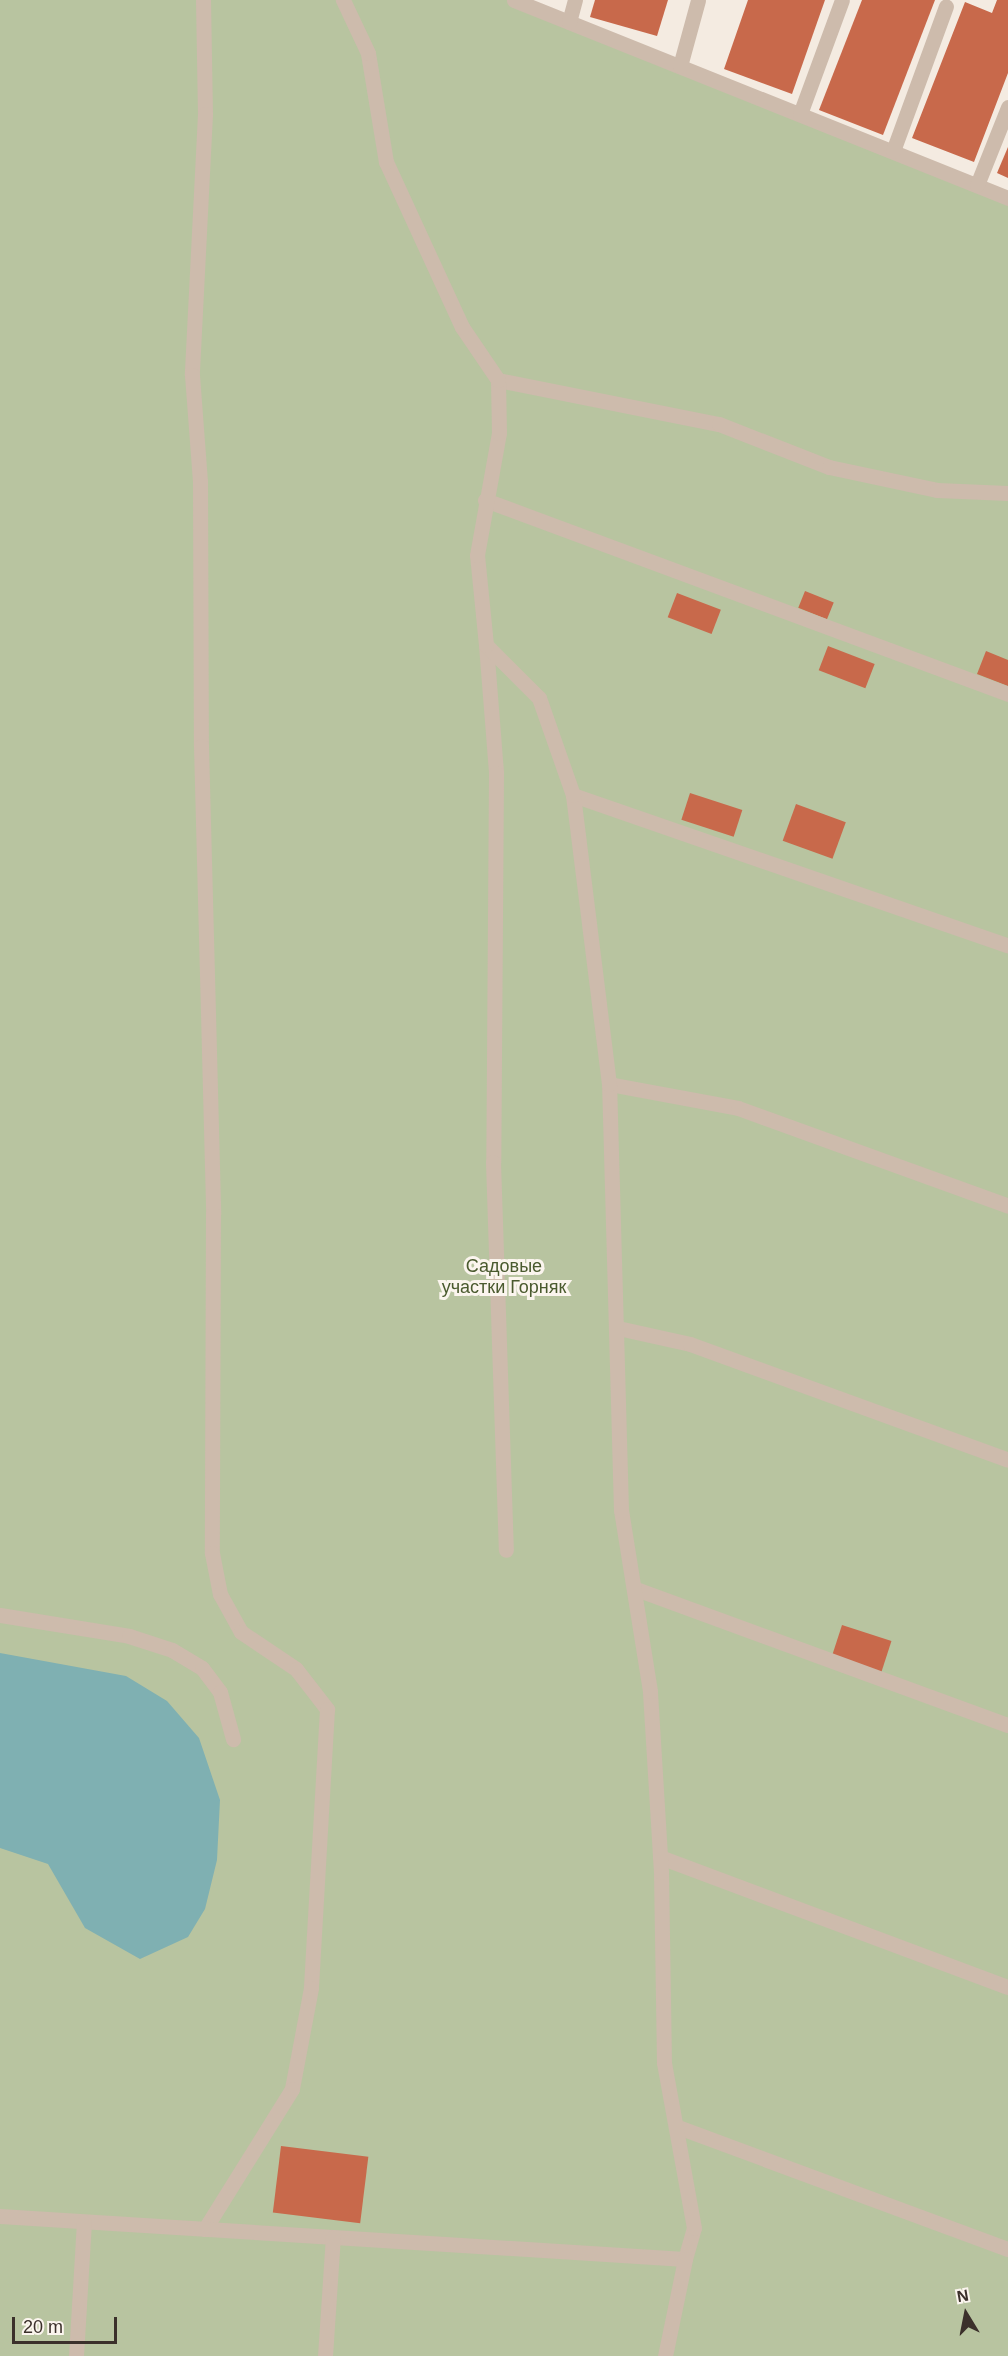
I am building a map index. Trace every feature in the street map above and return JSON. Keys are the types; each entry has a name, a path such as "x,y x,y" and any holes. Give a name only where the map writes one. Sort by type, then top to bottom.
{"lane":[{"path":"203,0 205,114 192,375 201,481 201,746 212,1191 212,1553 220,1594 241,1632 296,1669 327,1709 311,1988 292,2089 205,2229"},
{"path":"343,0 368,53 386,162 462,327 498,380 500,433 485,500 477,555 496,773 493,1162 506,1551"},
{"path":"514,0 1008,198"},
{"path":"569,22 575,0"},
{"path":"680,66 698,0"},
{"path":"800,114 842,0"},
{"path":"893,151 946,6"},
{"path":"977,185 1008,107"},
{"path":"498,380 719,424 840,469 938,490 1008,493"},
{"path":"485,500 1008,693"},
{"path":"486,645 539,698 573,795 609,1084 618,1328 621,1510 636,1589 650,1691 660,1857 664,2063 678,2127 693,2228 665,2356"},
{"path":"573,795 1008,946"},
{"path":"609,1084 738,1108 1008,1206"},
{"path":"618,1328 690,1344 1008,1460"},
{"path":"636,1589 1008,1725"},
{"path":"0,1615 129,1636 172,1650 202,1668 220,1692 233,1739"},
{"path":"660,1857 1008,1987"},
{"path":"678,2127 1008,2249"},
{"path":"0,2216 685,2259"},
{"path":"76,2356 84,2222"},
{"path":"325,2356 333,2237"}],"green space":[{"name":"Садовые участки Горняк","path":"0,0 519,0 1008,198 1008,2356 0,2356"}],"water":[{"path":"0,1653 126,1676 167,1701 199,1738 220,1800 217,1860 205,1909 188,1937 140,1959 85,1928 48,1864 0,1848"}],"building":[{"path":"595,0 668,0 657,36 590,17"},
{"path":"748,0 825,0 792,94 724,69"},
{"path":"862,0 935,0 883,135 819,110"},
{"path":"997,0 1008,0 1008,73 974,162 912,138 965,2 992,13"},
{"path":"1008,147 1008,178 997,173"},
{"path":"805,591 834,603 827,619 798,608"},
{"path":"677,593 721,610 712,634 668,617"},
{"path":"828,646 875,664 865,688 819,670"},
{"path":"986,651 1008,660 1008,686 977,674"},
{"path":"690,793 742,810 734,837 681,820"},
{"path":"796,804 846,822 832,859 783,841"},
{"path":"842,1625 891,1641 881,1672 832,1656"},
{"path":"281,2146 368,2157 360,2223 273,2213"}]}
